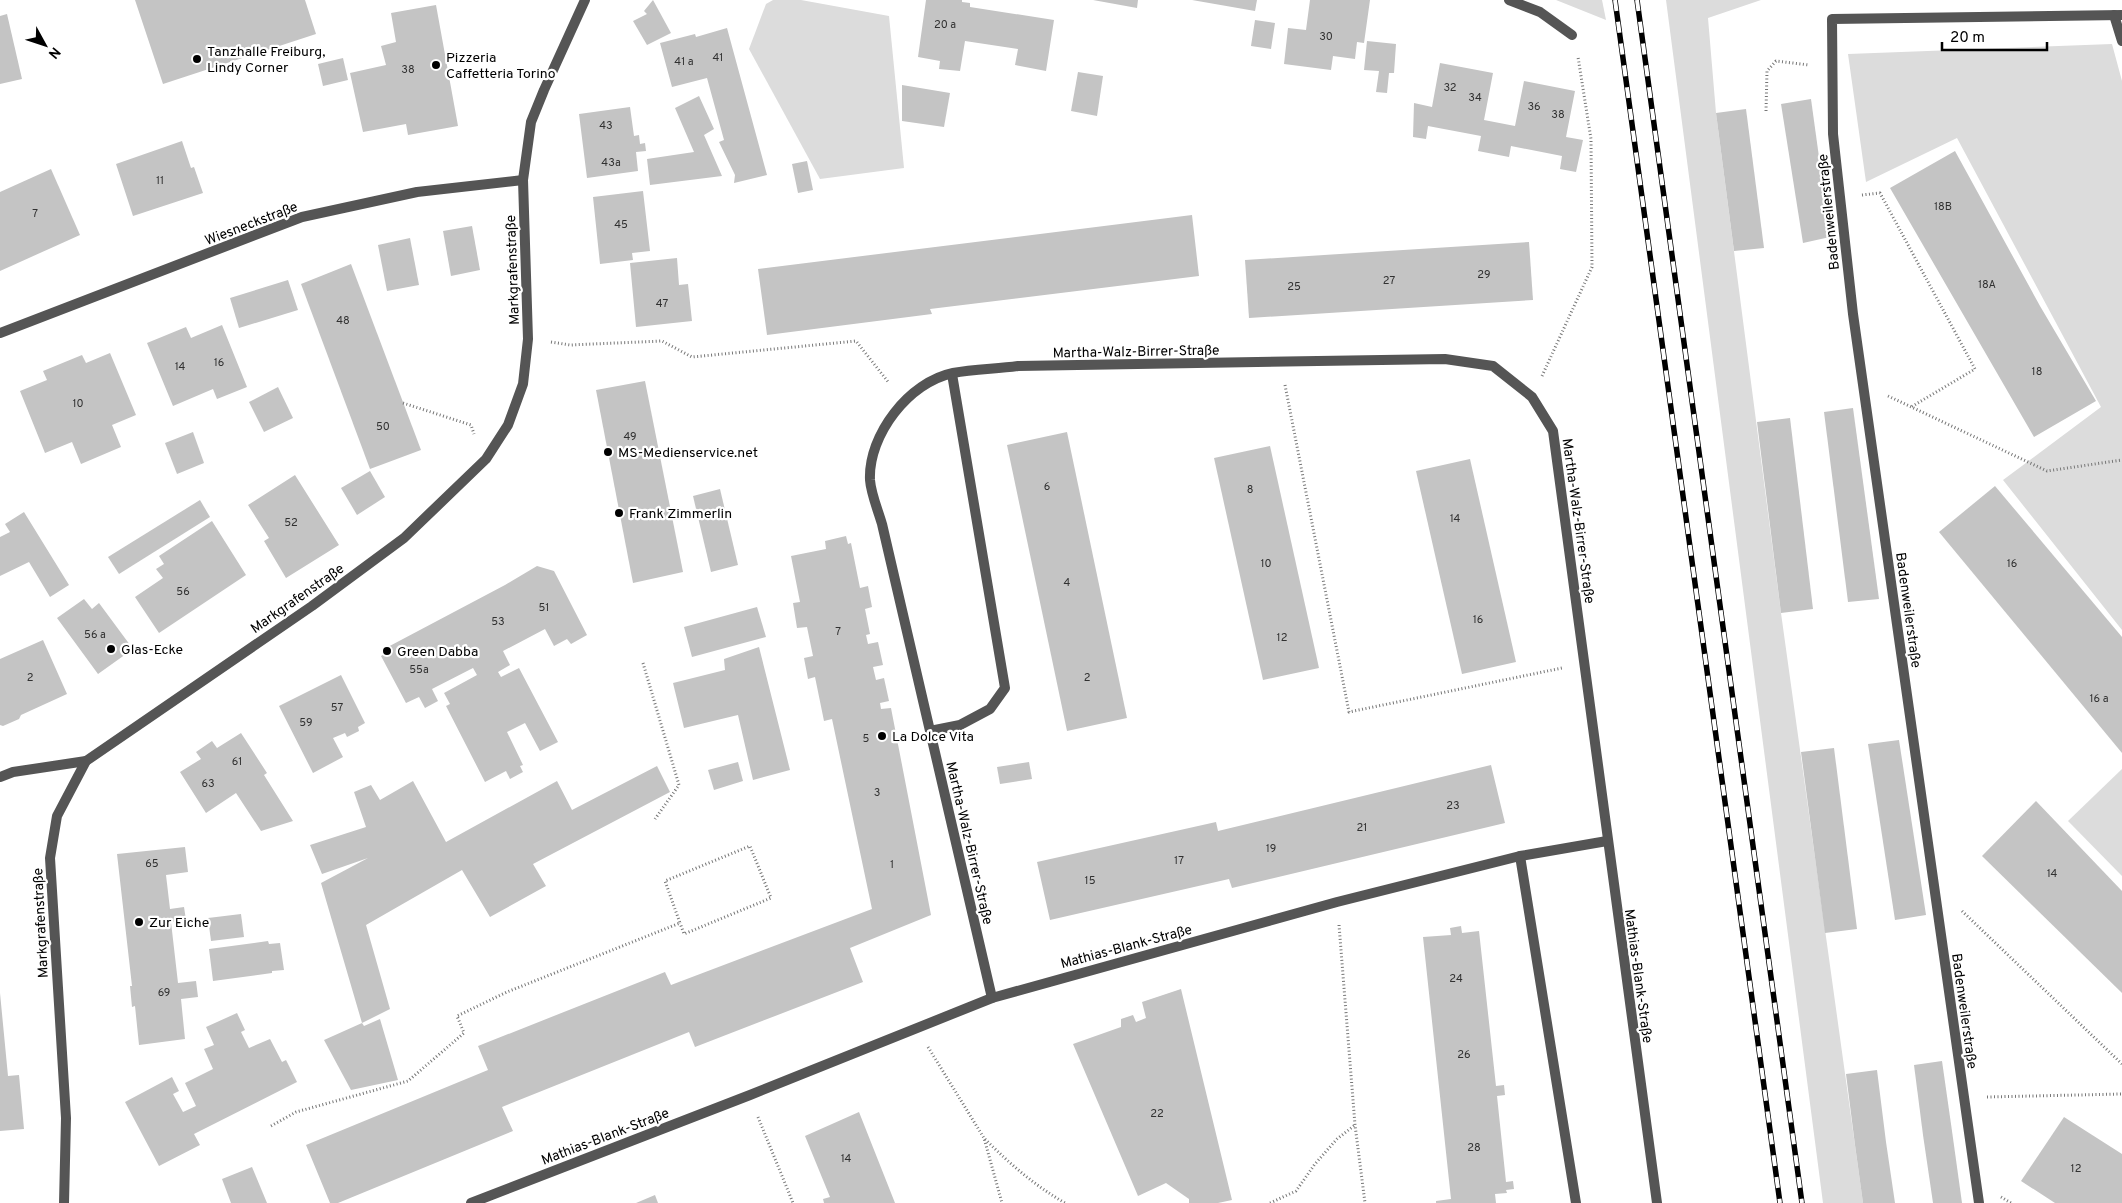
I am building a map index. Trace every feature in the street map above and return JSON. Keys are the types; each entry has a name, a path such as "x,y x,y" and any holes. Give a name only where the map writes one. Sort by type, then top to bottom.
{"street":[{"name":"Markgrafenstraße","path":"64,1203 66,1118 50,858 57,816 86,761 312,606 404,538 486,460 508,425 523,384 528,339 523,180 531,122 585,0"},
{"path":"1510,0 1540,12 1572,35"},
{"path":"2118,15 2122,41"},
{"name":"Badenweilerstraße","path":"1979,1203 1865,386 1853,314 1833,134 1832,19 2118,15"},
{"name":"Wiesneckstraße","path":"0,333 302,217 417,192 523,180"},
{"name":"Martha-Walz-Birrer-Straße","path":"992,998 870,480 876,443 902,401 924,385 952,374 1018,366 1445,359 1492,366 1532,397 1553,431 1607,841"},
{"path":"930,731 960,725 990,709 1005,688 952,374"},
{"path":"0,777 13,772 86,761"},
{"name":"Mathias-Blank-Straße","path":"471,1203 750,1096 992,998 1337,902 1520,856 1607,841 1657,1203"},
{"path":"1520,856 1576,1203"}],"path":[{"path":"1532,397 1592,267 1591,139 1577,52 1572,35"},
{"path":"1766,111 1767,71 1776,61 1809,65 1832,61"},
{"path":"1880,193 1975,369 1912,407"},
{"path":"528,339 570,345 662,341 692,357 856,341 902,401"},
{"path":"1281,362 1349,712 1584,664"},
{"path":"1865,386 2047,471 2122,460"},
{"path":"403,403 471,425 486,460"},
{"path":"643,663 679,785 655,819"},
{"path":"750,846 771,898 684,934 680,923 664,881 750,846"},
{"path":"1933,883 2122,1064"},
{"path":"1337,902 1355,1125 1365,1203"},
{"path":"271,1126 296,1112 408,1082 464,1033 457,1016 507,992 680,923"},
{"path":"916,1028 984,1138 1012,1166 1041,1189 1065,1203"},
{"path":"1964,1098 2122,1094"},
{"path":"750,1096 793,1203"},
{"path":"1270,1203 1296,1191 1315,1164 1337,1140 1355,1125"},
{"path":"984,1138 1002,1203"}],"shaded area":[{"path":"773,0 801,0 889,16 904,168 820,179 749,49 766,4"},
{"path":"1556,0 1602,0 1606,20"},
{"path":"1666,0 1761,0 1708,18 1716,113 1781,613 1863,1203 1823,1203"},
{"path":"2112,44 2122,81 2122,630 2003,480 2101,407 1957,138 1866,182 1848,54"},
{"path":"2122,769 2122,876 2068,821"}],"building":[{"name":"Tanzhalle Freiburg, Lindy Corner","path":"135,0 305,0 316,34 163,84"},
{"path":"653,0 671,33 647,45 633,21 647,14 644,11"},
{"path":"926,0 962,0 962,2 970,3 970,7 1054,20 1046,71 1015,65 1018,49 965,41 960,71 939,69 940,61 918,57"},
{"path":"1093,0 1138,0 1137,8"},
{"path":"1192,0 1257,0 1255,11"},
{"path":"1310,0 1370,0 1364,43 1357,42 1355,59 1333,56 1331,70 1284,64 1288,28 1306,30"},
{"path":"436,5 458,126 408,135 406,124 363,132 350,73 386,65 381,46 396,42 391,13"},
{"path":"7,14 22,79 0,84 0,16"},
{"path":"1255,20 1275,23 1271,49 1251,46"},
{"path":"727,28 767,175 734,183 735,175 719,142 724,140 707,78 672,87 660,43 695,34 696,37"},
{"path":"1367,41 1396,44 1394,73 1389,73 1387,93 1376,92 1379,71 1364,70"},
{"path":"343,58 348,80 323,86 318,64"},
{"path":"1440,63 1493,73 1484,120 1515,126 1524,81 1575,91 1566,137 1583,140 1576,172 1560,169 1562,156 1511,146 1509,157 1478,151 1481,136 1428,126 1426,139 1413,137 1414,103 1432,107"},
{"path":"1078,72 1103,76 1097,116 1071,111"},
{"path":"902,85 950,93 944,127 902,121"},
{"path":"699,96 714,129 704,135 722,176 650,185 647,159 694,152 675,108"},
{"path":"1811,99 1830,237 1803,243 1781,104"},
{"path":"630,107 634,136 639,135 640,144 645,143 646,151 636,152 638,171 587,178 579,114"},
{"path":"1746,109 1764,248 1734,251 1716,113"},
{"path":"182,141 191,168 194,167 203,193 133,216 116,164"},
{"path":"1955,151 2040,306 2096,401 2034,437 1890,188"},
{"path":"807,161 813,190 798,193 792,164"},
{"path":"51,169 80,235 0,271 0,192"},
{"path":"643,191 650,251 632,253 633,260 600,264 593,197"},
{"path":"1192,215 1199,276 930,309 932,314 767,335 758,269"},
{"path":"472,226 480,270 451,276 443,231"},
{"path":"410,238 419,285 387,291 378,245"},
{"path":"1529,242 1533,300 1249,318 1245,260"},
{"path":"677,258 679,285 688,284 692,321 636,327 630,263"},
{"path":"351,264 421,450 370,469 301,284"},
{"path":"288,280 298,310 239,328 230,298"},
{"path":"222,325 247,387 217,399 213,389 173,406 147,343 186,327 191,338"},
{"path":"110,353 136,415 112,425 121,447 81,464 72,442 45,453 20,391 47,380 43,371 82,355 86,363"},
{"path":"645,381 683,572 633,583 596,390"},
{"path":"278,387 293,418 264,432 249,402"},
{"path":"1853,408 1879,599 1848,602 1824,412"},
{"path":"1790,418 1813,609 1781,613 1757,422"},
{"path":"193,432 204,463 177,474 165,443"},
{"path":"1067,432 1127,718 1067,731 1007,445"},
{"path":"1270,446 1319,668 1263,680 1214,458"},
{"path":"1470,459 1516,662 1462,674 1416,471"},
{"path":"370,471 385,497 357,515 341,488"},
{"path":"295,475 339,545 286,578 264,541 269,538 248,505"},
{"path":"1995,486 2122,637 2122,753 1939,532"},
{"path":"720,489 738,565 711,572 693,496"},
{"path":"200,500 210,517 119,574 108,557"},
{"path":"24,512 69,585 50,597 29,562 0,576 0,537 10,532 5,524"},
{"path":"212,521 246,575 159,633 135,597 163,578 156,569 164,564 159,556"},
{"path":"846,536 848,544 851,543 860,588 868,586 872,607 865,609 870,634 866,635 868,644 878,642 883,665 873,667 876,680 884,678 889,701 880,703 881,709 891,708 931,915 850,948 863,982 695,1047 689,1032 502,1107 513,1131 338,1203 330,1203 306,1145 488,1070 478,1046 665,972 671,985 872,909 832,719 824,721 815,677 808,679 804,658 813,656 807,627 797,628 793,603 800,602 791,556 826,549 825,541"},
{"path":"537,566 554,571 587,635 571,644 567,639 554,646 545,629 503,651 510,665 498,672 501,677 519,668 558,742 540,751 525,723 507,732 523,765 520,766 523,772 510,779 506,771 485,782 446,706 450,704 444,693 477,675 473,668 432,689 438,701 425,708 419,697 406,703 381,656 386,653 384,649"},
{"path":"84,599 92,609 99,603 133,649 98,674 57,618"},
{"path":"757,607 766,637 692,657 684,627"},
{"path":"43,640 67,694 21,715 19,719 3,726 0,725 0,659"},
{"path":"759,647 790,770 753,780 738,715 684,728 673,683 725,670 724,659"},
{"path":"341,675 365,723 358,727 359,731 347,737 345,733 333,738 343,757 313,773 279,706"},
{"path":"241,733 267,773 264,775 293,821 261,831 236,793 206,813 180,772 201,759 196,752 212,741 217,748"},
{"path":"1899,740 1926,915 1895,920 1868,744"},
{"path":"1834,748 1857,929 1825,933 1801,752"},
{"path":"738,762 743,781 714,790 708,770"},
{"path":"1029,762 1032,779 1000,784 997,767"},
{"path":"1491,765 1505,823 1232,888 1229,879 1050,920 1037,862 1216,822 1218,831"},
{"path":"657,766 670,792 533,864 546,886 490,917 462,870 366,925 390,1009 362,1023 321,883 368,858 322,874 310,845 366,827 354,792 371,785 380,800 413,781 446,842 557,781 572,810"},
{"path":"2036,801 2122,891 2122,993 1982,856"},
{"path":"185,847 188,872 166,875 170,909 184,907 186,920 171,922 178,983 196,981 198,997 181,999 185,1039 139,1045 135,1006 132,1007 130,986 132,986 117,854"},
{"path":"241,914 244,937 211,941 208,918"},
{"path":"1461,926 1462,933 1479,931 1496,1086 1504,1085 1505,1095 1497,1096 1506,1182 1513,1181 1514,1189 1506,1190 1507,1193 1495,1194 1496,1203 1436,1203 1436,1201 1451,1199 1423,937 1451,935 1450,928"},
{"path":"268,941 269,944 280,943 284,970 213,981 209,949"},
{"path":"1181,989 1232,1200 1218,1203 1189,1203 1189,1199 1166,1183 1138,1196 1073,1044 1121,1027 1121,1019 1133,1015 1136,1022 1146,1018 1142,1002"},
{"path":"0,993 8,1076 19,1075 24,1129 0,1131"},
{"path":"237,1013 245,1030 241,1032 249,1048 270,1039 282,1062 286,1060 297,1082 194,1134 200,1145 159,1166 125,1102 172,1077 179,1091 173,1094 183,1112 196,1106 185,1083 213,1069 204,1049 214,1045 206,1027"},
{"path":"380,1019 398,1080 351,1090 324,1040 362,1023 364,1026"},
{"path":"1942,1061 1962,1203 1933,1203 1923,1135 1914,1065"},
{"path":"1877,1070 1895,1203 1863,1203 1855,1145 1846,1074"},
{"path":"859,1112 895,1203 824,1203 823,1199 830,1197 805,1136"},
{"path":"2064,1117 2122,1154 2122,1203 2055,1203 2021,1181"},
{"path":"252,1167 267,1203 231,1203 222,1179"},
{"path":"655,1195 658,1203 636,1203"}],"railway":[{"path":"1615,0 1780,1203"},
{"path":"1637,0 1802,1203"}],"place":[{"name":"Tanzhalle Freiburg, Lindy Corner","path":"197,59"},
{"name":"Pizzeria Caffetteria Torino","path":"436,65"},
{"name":"MS-Medienservice.net","path":"608,452"},
{"name":"Frank Zimmerlin","path":"619,513"},
{"name":"Glas-Ecke","path":"111,649"},
{"name":"Green Dabba","path":"387,651"},
{"name":"La Dolce Vita","path":"882,736"},
{"name":"Zur Eiche","path":"139,922"}]}
